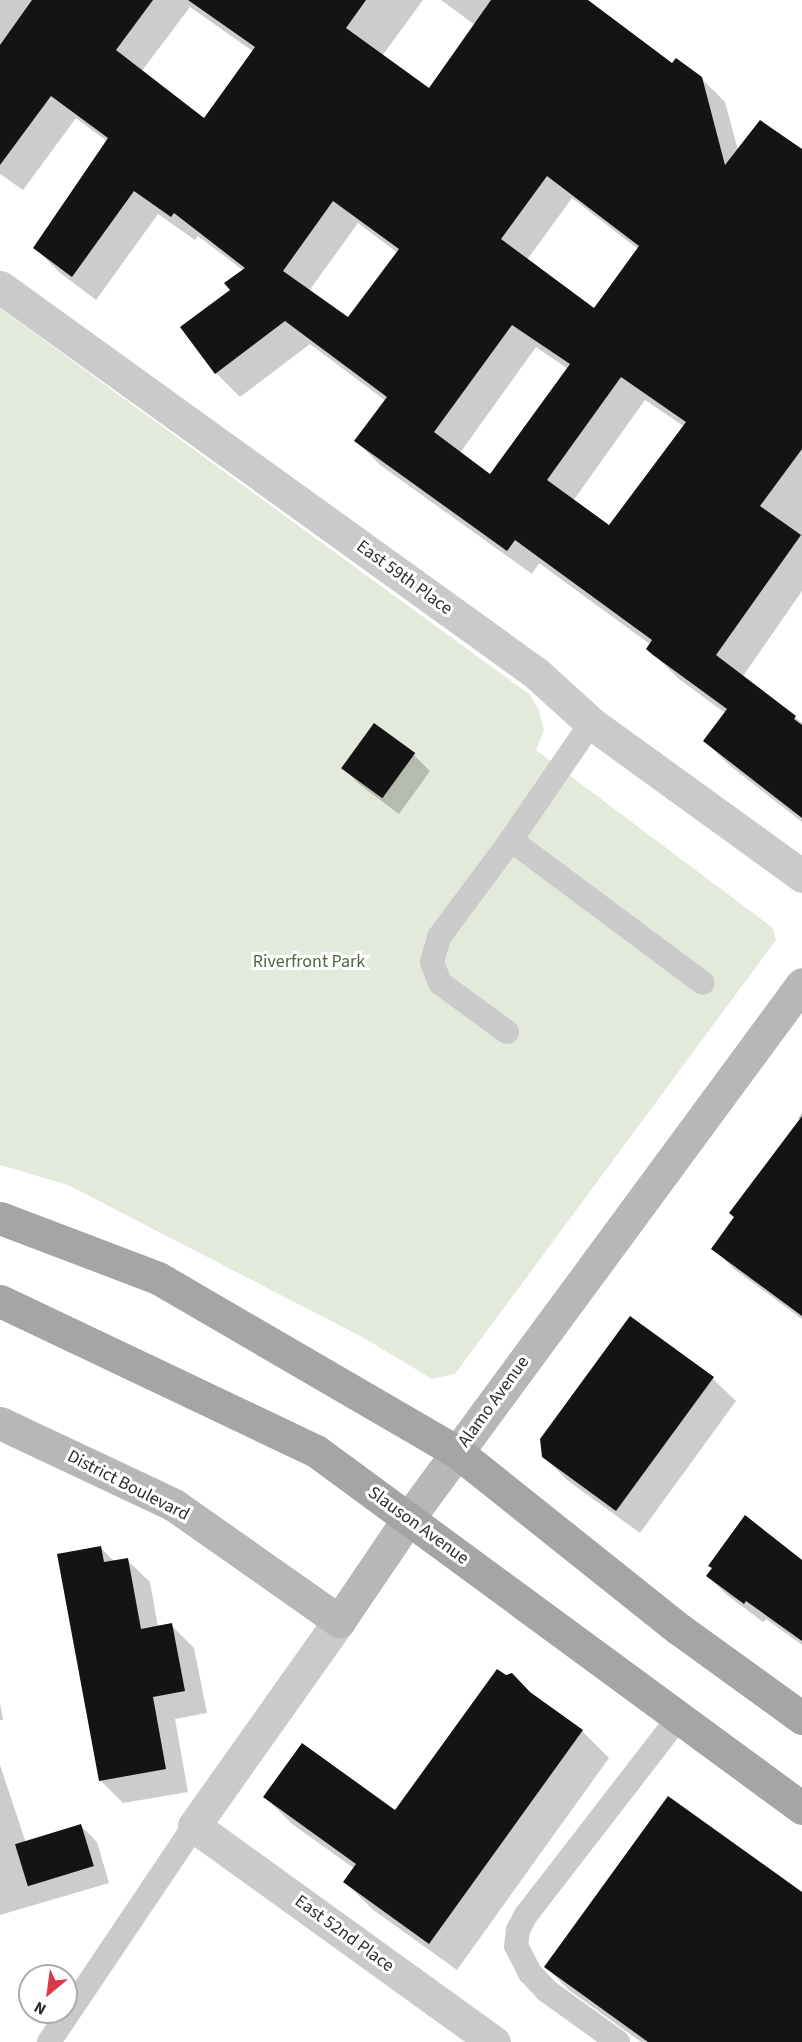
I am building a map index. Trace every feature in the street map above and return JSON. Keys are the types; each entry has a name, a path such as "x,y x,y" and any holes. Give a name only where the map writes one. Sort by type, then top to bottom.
{"main road":[{"path":"0,1218 158,1278 457,1452 679,1629 802,1718"},
{"name":"Slauson Avenue","path":"0,1301 316,1451 802,1808"}],"street":[{"name":"East 59th Place","path":"0,287 536,673 591,723 802,876"},
{"name":"Alamo Avenue","path":"194,1826 408,1519 802,984"},
{"name":"District Boulevard","path":"0,1423 174,1505 339,1621"},
{"name":"East 52nd Place","path":"194,1826 494,2042"}],"lane":[{"path":"507,1032 440,983 432,962 439,937 511,840 591,723"},
{"path":"511,840 703,983"},
{"path":"618,2042 547,1991 530,1973 516,1946 518,1930 526,1915 678,1718"},
{"path":"49,2042 194,1826"}],"green space":[{"name":"Riverfront Park","path":"0,308 529,694 539,710 544,730 536,750 773,928 776,940 455,1374 432,1379 364,1338 68,1185 0,1165"}],"building":[{"path":"32,0 153,0 116,50 204,118 255,47 188,0 366,0 346,28 429,88 491,0 588,0 672,63 676,58 702,77 725,165 760,120 802,149 802,449 760,506 801,535 716,655 796,716 794,719 802,725 802,818 703,741 727,709 646,649 652,640 515,540 507,551 354,441 387,397 285,321 215,374 180,327 230,290 224,283 245,268 174,213 171,217 134,191 72,277 33,248 108,138 51,96 0,165 0,45","holes":["547,176 639,246 594,308 501,239","333,201 399,249 348,317 283,271","512,325 570,364 490,474 434,432","621,377 686,422 609,525 547,480"]},
{"path":"374,723 415,753 382,798 341,768"},
{"path":"802,1116 802,1316 711,1249 734,1217 729,1213"},
{"path":"630,1316 714,1377 616,1511 542,1457 540,1439"},
{"path":"745,1515 802,1560 802,1641 746,1601 744,1604 706,1576 712,1568 708,1566"},
{"path":"101,1546 104,1562 128,1558 141,1629 172,1623 185,1691 153,1697 166,1769 99,1781 57,1554"},
{"path":"497,1669 506,1675 512,1673 530,1692 583,1730 429,1944 343,1882 356,1864 263,1797 302,1743 395,1810"},
{"path":"668,1796 802,1892 802,2042 648,2042 544,1967"},
{"path":"81,1824 94,1866 28,1886 15,1844"}]}
